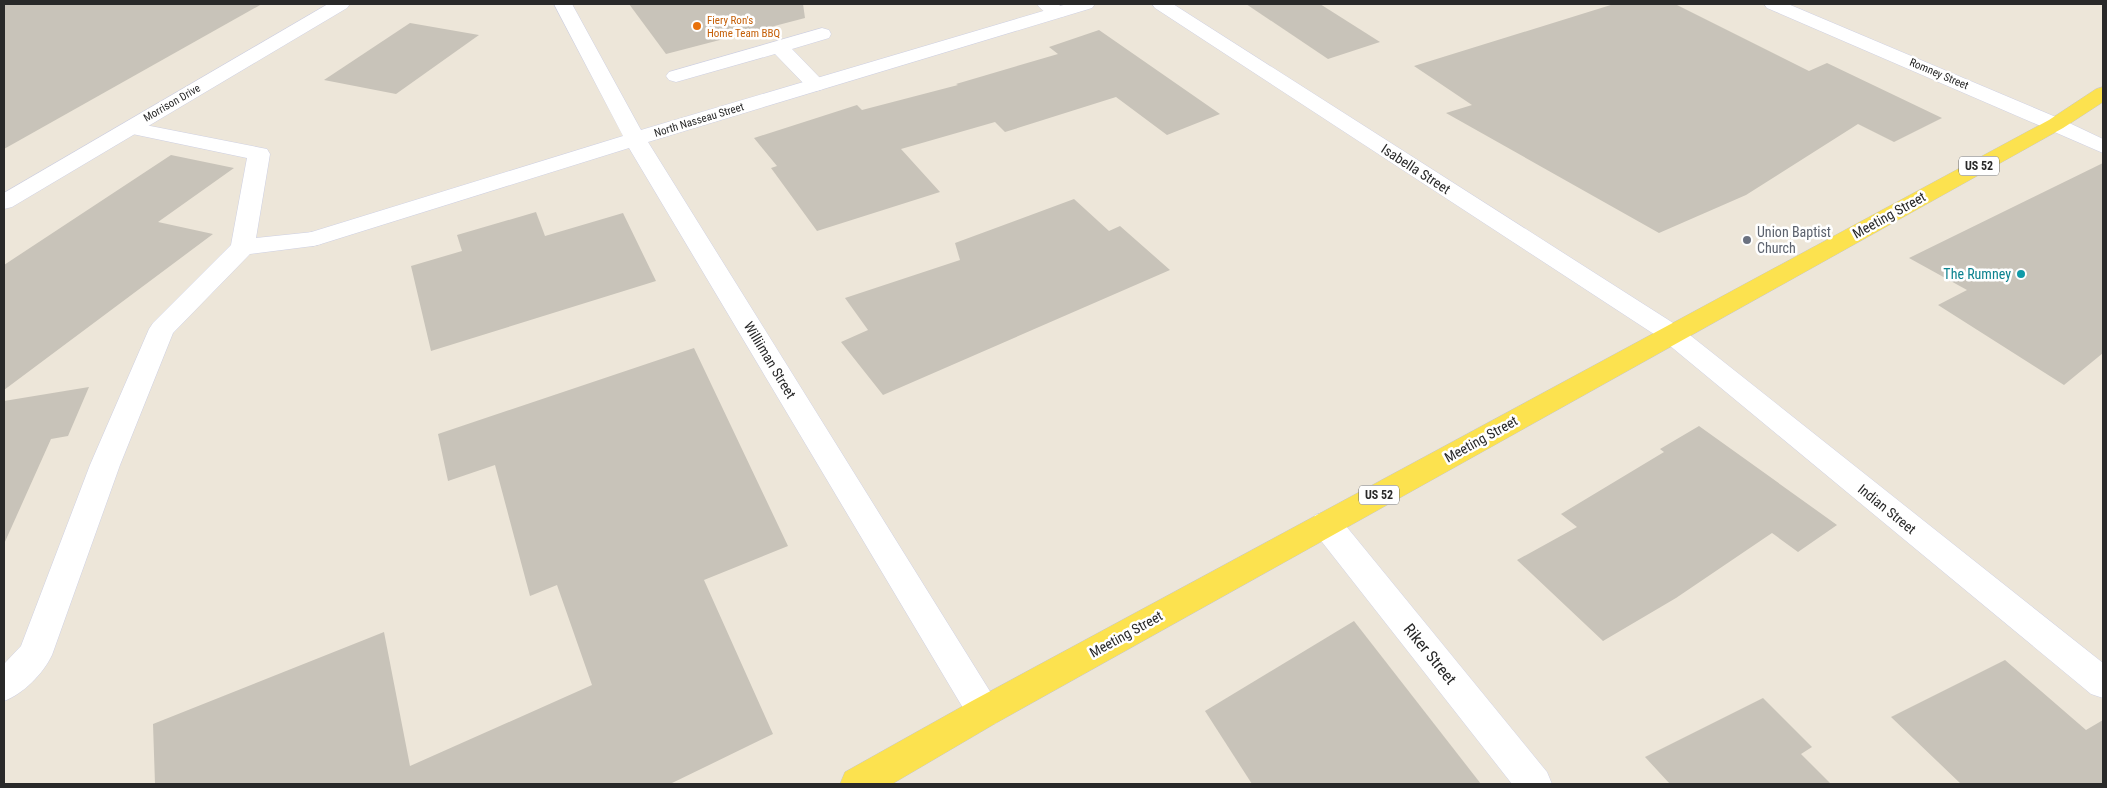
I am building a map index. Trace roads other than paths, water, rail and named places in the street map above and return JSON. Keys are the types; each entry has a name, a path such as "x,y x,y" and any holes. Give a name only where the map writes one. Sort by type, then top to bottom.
{"main road":[{"name":"Meeting Street","path":"858,784 984,712 2056,124 2103,93"}],"street":[{"name":"Morrison Drive","path":"4,202 341,4"},
{"name":"Williiman Street","path":"562,4 636,139 984,712"},
{"name":"North Nasseau Street","path":"243,247 313,239 816,85 1052,8 1086,4"},
{"name":"Isabella Street","path":"1161,4 1672,334"},
{"name":"Romney Street","path":"1773,4 2056,124 2103,147"},
{"path":"676,76 822,34"},
{"path":"779,47 816,85"},
{"path":"4,686 35,655 104,465 162,330 243,247 259,154 130,128"},
{"name":"Indian Street","path":"1672,334 2103,683"},
{"name":"Riker Street","path":"1326,524 1534,784"}],"place":[{"name":"Fiery Ron's Home Team BBQ","path":"697,26"},
{"name":"Union Baptist Church","path":"1747,240"},
{"name":"The Rumney","path":"2021,274"}]}
